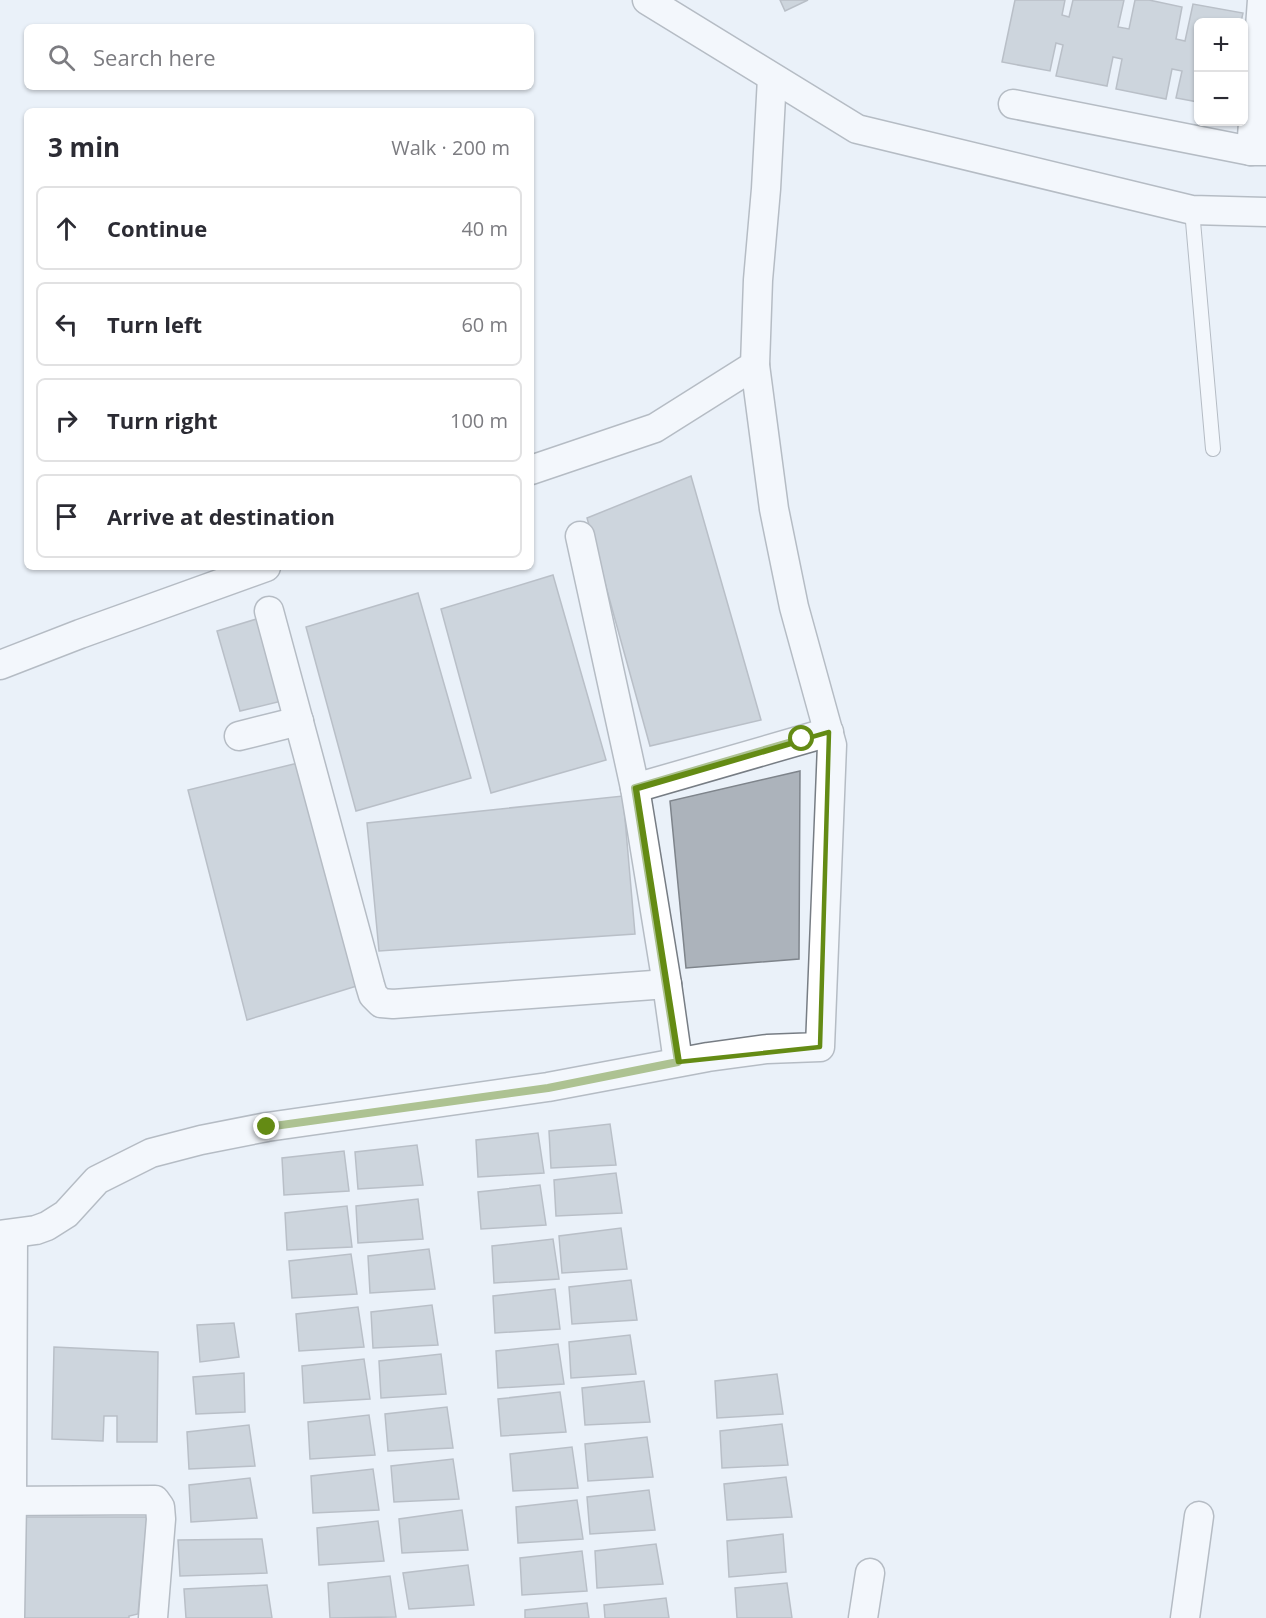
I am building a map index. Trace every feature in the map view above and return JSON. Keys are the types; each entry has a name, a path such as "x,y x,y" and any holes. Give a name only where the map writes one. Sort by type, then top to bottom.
{"street":[{"path":"1014,104 1258,151 1262,0"},
{"path":"649,1 857,129 1192,210 1266,212"},
{"path":"10,1618 6,1501 7,1235 47,1226 66,1214 98,1180 151,1153 201,1140 267,1127 548,1088 678,1062 767,1049 820,1047 832,745 794,607 774,509 755,365 758,280 772,78"},
{"path":"534,469 654,428 755,365"},
{"path":"580,536 635,788 678,1062"},
{"path":"0,665 258,570"},
{"path":"269,611 370,985 373,994 381,1004 667,984"},
{"path":"239,736 299,721"},
{"path":"635,788 829,732"},
{"path":"6,1501 155,1500 160,1507 161,1520 153,1618"},
{"path":"1185,1618 1198,1516"},
{"path":"863,1618 870,1573"}],"lane":[{"path":"1192,210 1213,449"}],"highlighted area":[{"path":"829,732 820,1047 678,1062 635,788"}],"building":[{"path":"780,0 808,0 785,11"},
{"path":"1015,0 1065,0 1062,15 1069,17 1073,0 1124,0 1118,27 1129,29 1135,0 1149,0 1182,7 1176,39 1185,41 1193,4 1243,13 1242,18 1194,18 1194,101 1176,98 1182,71 1172,69 1166,99 1116,89 1122,59 1113,57 1107,86 1056,76 1063,45 1056,43 1050,71 1002,62"},
{"path":"691,476 761,720 650,746 587,518"},
{"path":"553,575 606,760 491,793 441,609"},
{"path":"418,593 471,778 356,811 306,627"},
{"path":"263,617 286,700 240,711 217,631"},
{"path":"306,761 360,985 247,1020 188,790"},
{"path":"800,771 799,959 686,968 670,801"},
{"path":"623,796 635,934 379,951 367,823"},
{"path":"610,1124 616,1165 551,1168 549,1131"},
{"path":"538,1133 544,1173 478,1177 476,1140"},
{"path":"417,1145 423,1185 358,1189 355,1152"},
{"path":"344,1151 349,1191 284,1195 282,1158"},
{"path":"616,1173 622,1213 556,1216 554,1180"},
{"path":"540,1185 546,1225 481,1229 478,1192"},
{"path":"418,1199 423,1239 358,1243 356,1206"},
{"path":"347,1206 352,1247 287,1250 285,1213"},
{"path":"621,1228 627,1269 562,1273 559,1236"},
{"path":"553,1239 559,1279 494,1283 492,1246"},
{"path":"429,1249 435,1289 370,1293 368,1256"},
{"path":"351,1254 357,1294 292,1298 289,1261"},
{"path":"631,1280 637,1320 572,1324 569,1287"},
{"path":"555,1289 560,1329 495,1333 493,1296"},
{"path":"432,1305 438,1345 373,1348 371,1312"},
{"path":"358,1307 364,1347 299,1351 296,1314"},
{"path":"234,1323 239,1357 200,1362 197,1325"},
{"path":"630,1335 636,1374 571,1378 569,1342"},
{"path":"558,1344 564,1384 498,1388 496,1351"},
{"path":"54,1347 158,1352 157,1442 117,1442 117,1416 104,1416 103,1441 52,1439"},
{"path":"441,1354 446,1394 381,1398 379,1361"},
{"path":"364,1359 370,1399 304,1403 302,1366"},
{"path":"244,1373 245,1412 196,1414 193,1377"},
{"path":"777,1374 783,1414 717,1418 715,1381"},
{"path":"644,1381 650,1422 585,1425 582,1388"},
{"path":"560,1392 566,1432 501,1436 498,1399"},
{"path":"447,1407 453,1448 388,1451 385,1414"},
{"path":"369,1415 375,1455 310,1459 308,1422"},
{"path":"782,1424 788,1465 722,1468 720,1431"},
{"path":"249,1425 255,1466 189,1469 187,1432"},
{"path":"647,1437 653,1477 588,1481 585,1444"},
{"path":"572,1447 578,1488 513,1491 510,1454"},
{"path":"453,1459 459,1499 394,1502 391,1466"},
{"path":"373,1469 379,1510 313,1513 311,1476"},
{"path":"786,1477 792,1517 727,1520 724,1484"},
{"path":"250,1478 257,1518 191,1522 189,1485"},
{"path":"649,1490 655,1530 590,1534 587,1497"},
{"path":"577,1500 583,1539 518,1543 516,1507"},
{"path":"462,1510 468,1550 402,1553 399,1519"},
{"path":"26,1517 147,1517 138,1614 129,1616 129,1618 24,1618"},
{"path":"378,1521 384,1561 319,1565 317,1528"},
{"path":"783,1534 786,1572 729,1577 727,1541"},
{"path":"262,1539 267,1573 180,1576 178,1540"},
{"path":"656,1544 663,1584 597,1588 595,1551"},
{"path":"582,1551 587,1591 522,1595 520,1558"},
{"path":"468,1565 474,1605 409,1609 403,1573"},
{"path":"390,1576 396,1617 330,1618 328,1583"},
{"path":"787,1583 792,1618 737,1618 735,1588"},
{"path":"267,1585 272,1618 186,1618 184,1589"},
{"path":"666,1598 669,1618 605,1618 604,1605"},
{"path":"587,1603 589,1618 525,1618 525,1610"}],"route":[{"path":"267,1127 548,1088 678,1062 635,788 802,739"}]}
